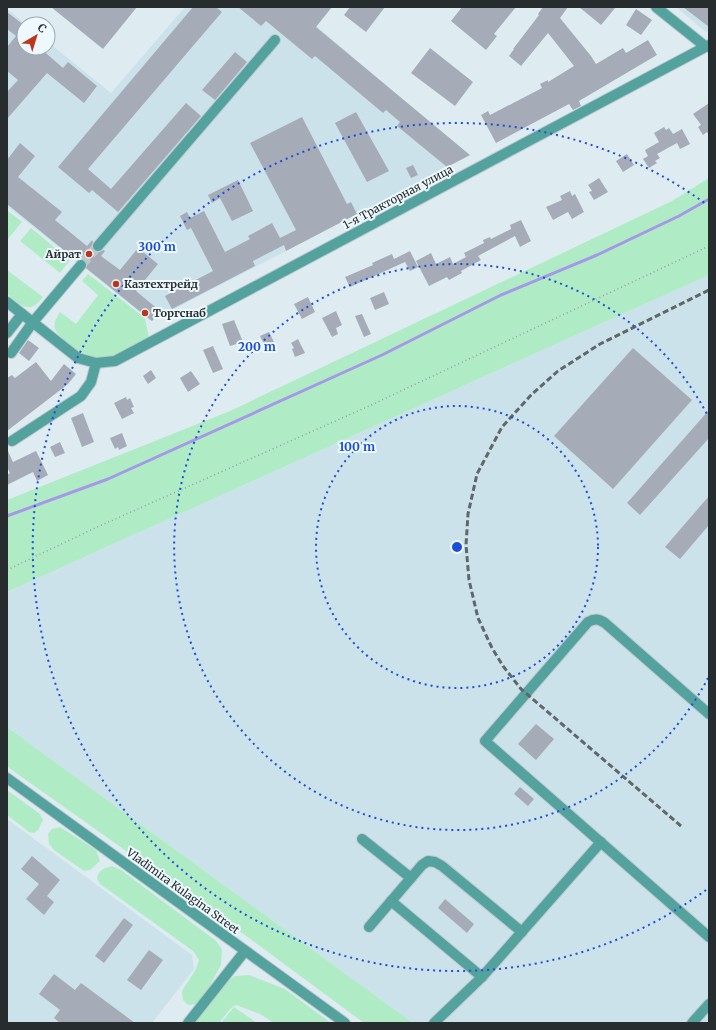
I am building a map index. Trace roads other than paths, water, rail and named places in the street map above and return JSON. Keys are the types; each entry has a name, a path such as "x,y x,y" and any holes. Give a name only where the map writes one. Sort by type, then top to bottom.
{"street":[{"path":"656,7 708,46"},
{"path":"98,246 275,40"},
{"name":"1-я Тракторная улица","path":"96,363 116,361 708,46"},
{"path":"11,353 33,322 81,265"},
{"path":"7,302 78,358 96,363 91,382 81,396 12,441"},
{"path":"7,333 22,314"},
{"path":"709,714 605,623 599,619 593,619 588,622 485,741 709,937"},
{"name":"Vladimira Kulagina Street","path":"7,778 345,1023"},
{"path":"362,839 411,878"},
{"path":"434,1023 482,977 601,842"},
{"path":"368,927 422,864 428,861 435,862 522,932"},
{"path":"391,901 482,977"},
{"path":"188,1023 246,951"},
{"path":"692,1023 709,1004"}],"waterway":[{"path":"7,516 108,479 382,355 501,295 597,255 679,216 709,199"}],"tunnel":[{"path":"81,265 98,246"}],"railway":[{"path":"681,826 521,689 503,666 492,648 478,618 469,580 466,545 468,514 477,474 502,427 532,394 558,371 600,344 709,290"}],"place":[{"name":"Айрат","path":"89,254"},
{"name":"Казтехтрейд","path":"116,284"},
{"name":"Торгснаб","path":"145,313"}]}
